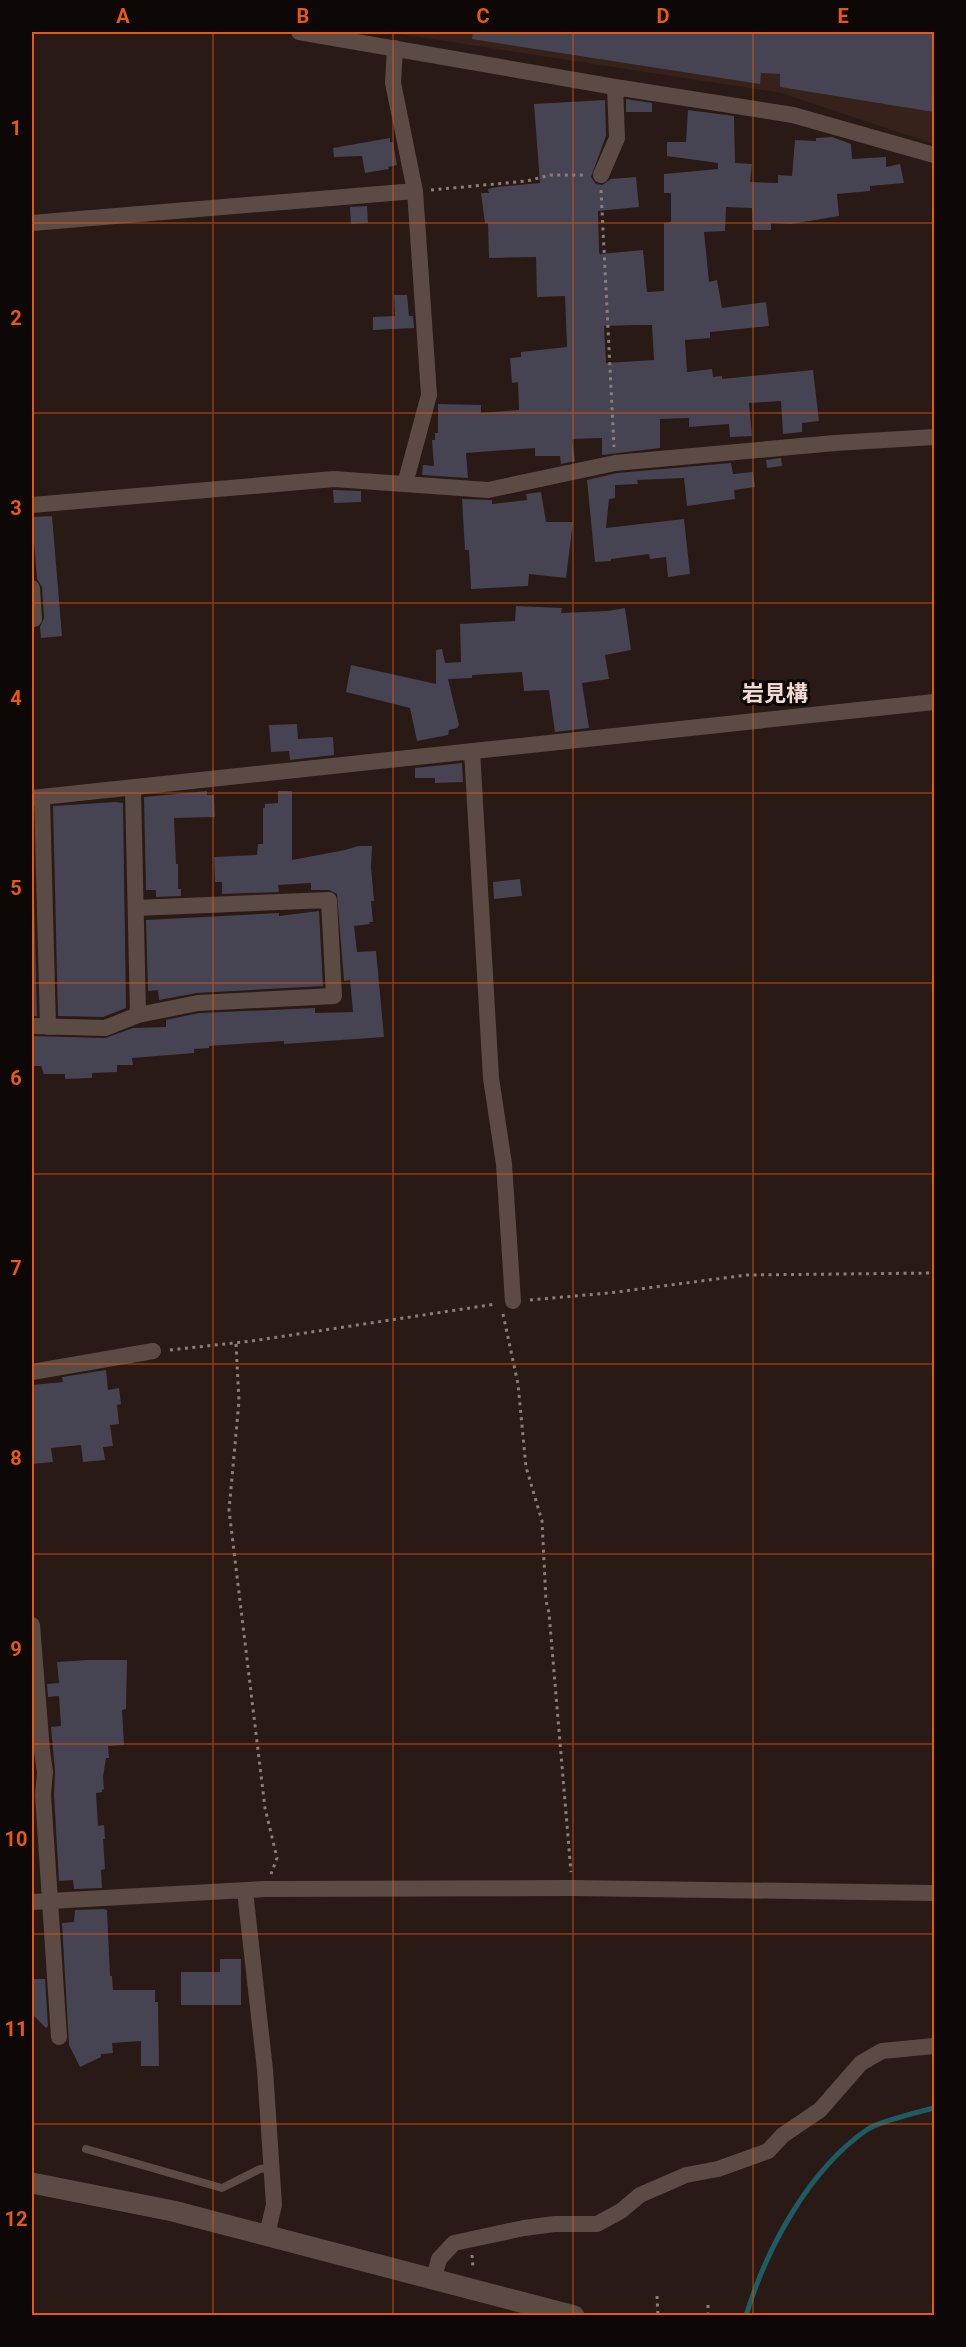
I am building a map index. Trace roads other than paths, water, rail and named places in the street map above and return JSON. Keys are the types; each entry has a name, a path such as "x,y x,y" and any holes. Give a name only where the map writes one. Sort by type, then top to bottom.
{"street":[{"path":"299,32 615,87 793,115 934,155"},
{"path":"395,48 393,83 415,191 429,395 405,484"},
{"path":"601,175 617,138 615,87"},
{"path":"32,223 415,191"},
{"path":"32,505 334,479 488,490 615,463 835,443 934,437"},
{"path":"32,588 34,619"},
{"path":"136,908 329,900 334,996 198,1003 138,1015 105,1028 40,1026 37,798 934,702"},
{"path":"472,751 491,1078 504,1164 513,1301"},
{"path":"133,789 138,1015"},
{"path":"32,1372 153,1351"},
{"path":"32,1636 35,1717 45,1772 37,1795 51,1900 59,2037"},
{"path":"32,1902 265,1889 573,1888 934,1893"},
{"path":"245,1891 265,2070 274,2205 267,2234"},
{"path":"434,2278 439,2259 454,2243 524,2228 597,2224 621,2211 640,2195 686,2175 718,2169 768,2151 783,2135 820,2110 861,2063 882,2051 934,2046"},
{"path":"32,2182 173,2211 267,2234 574,2316"}],"lane":[{"path":"86,2149 222,2188 260,2169 271,2168"}],"waterway":[{"path":"746,2316 765,2264 792,2212 827,2166 868,2129 934,2108"}],"district":[{"name":"岩見構","path":"775,693"}]}
